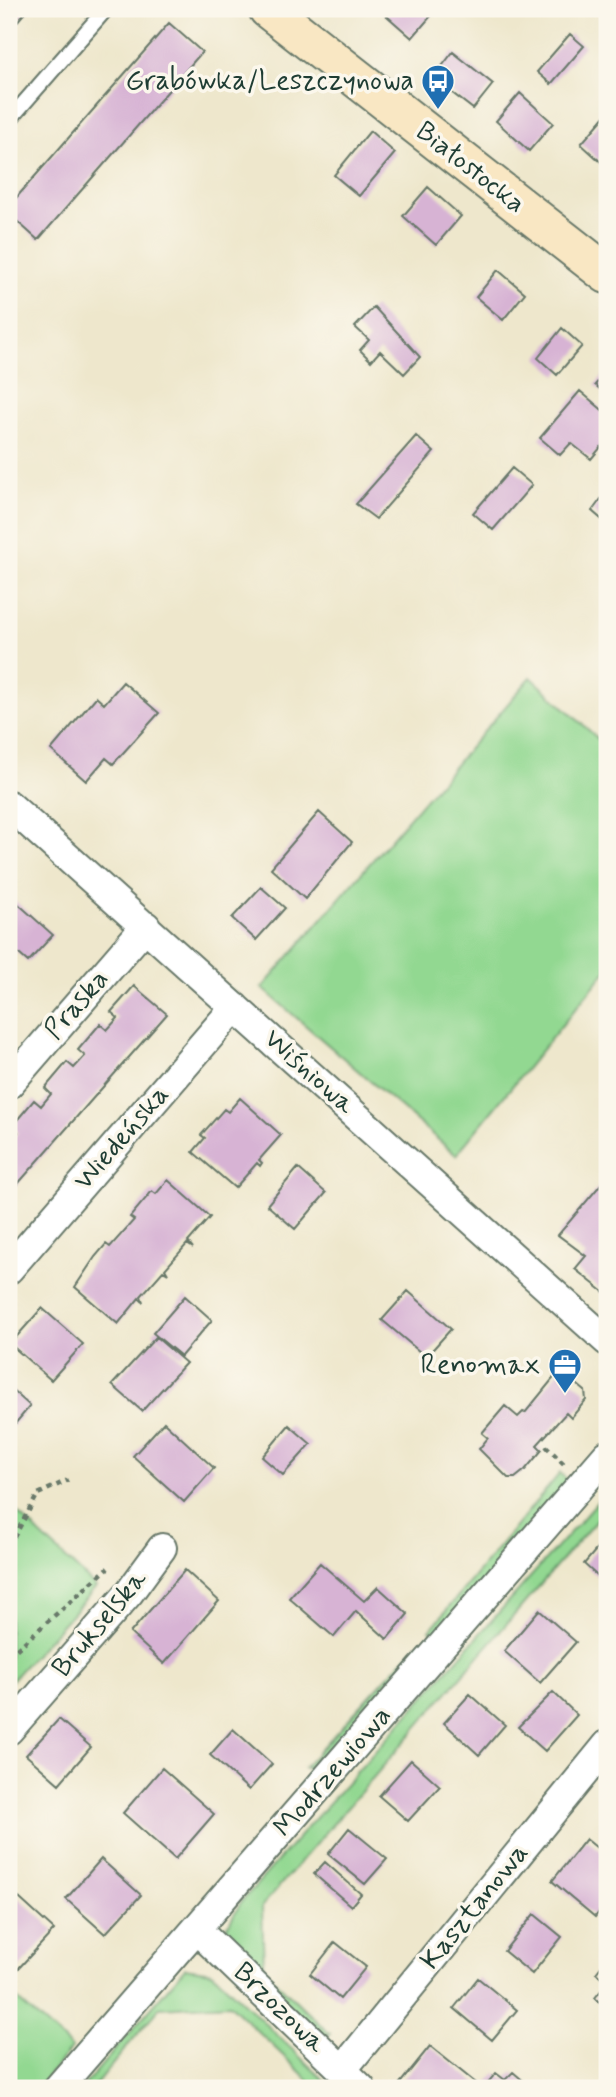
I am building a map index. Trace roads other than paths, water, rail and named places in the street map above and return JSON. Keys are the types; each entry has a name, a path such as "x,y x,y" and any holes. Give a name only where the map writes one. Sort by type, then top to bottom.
{"street":[{"name":"Białostocka","path":"268,9 607,274"},
{"name":"Wiśniowa","path":"9,805 607,1341"},
{"name":"Praska","path":"9,1084 146,926"},
{"name":"Wiedeńska","path":"9,1269 235,1006"},
{"name":"Modrzewiowa","path":"58,2088 607,1455"},
{"name":"Brukselska","path":"9,1730 129,1593 162,1548"},
{"name":"Kasztanowa","path":"352,2079 607,1745"},
{"name":"Brzozowa","path":"196,1929 352,2079"}],"lane":[{"path":"9,120 106,9"}],"place":[{"name":"Grabówka/Leszczynowa","path":"438,111"},
{"name":"Renomax","path":"565,1395"}]}
